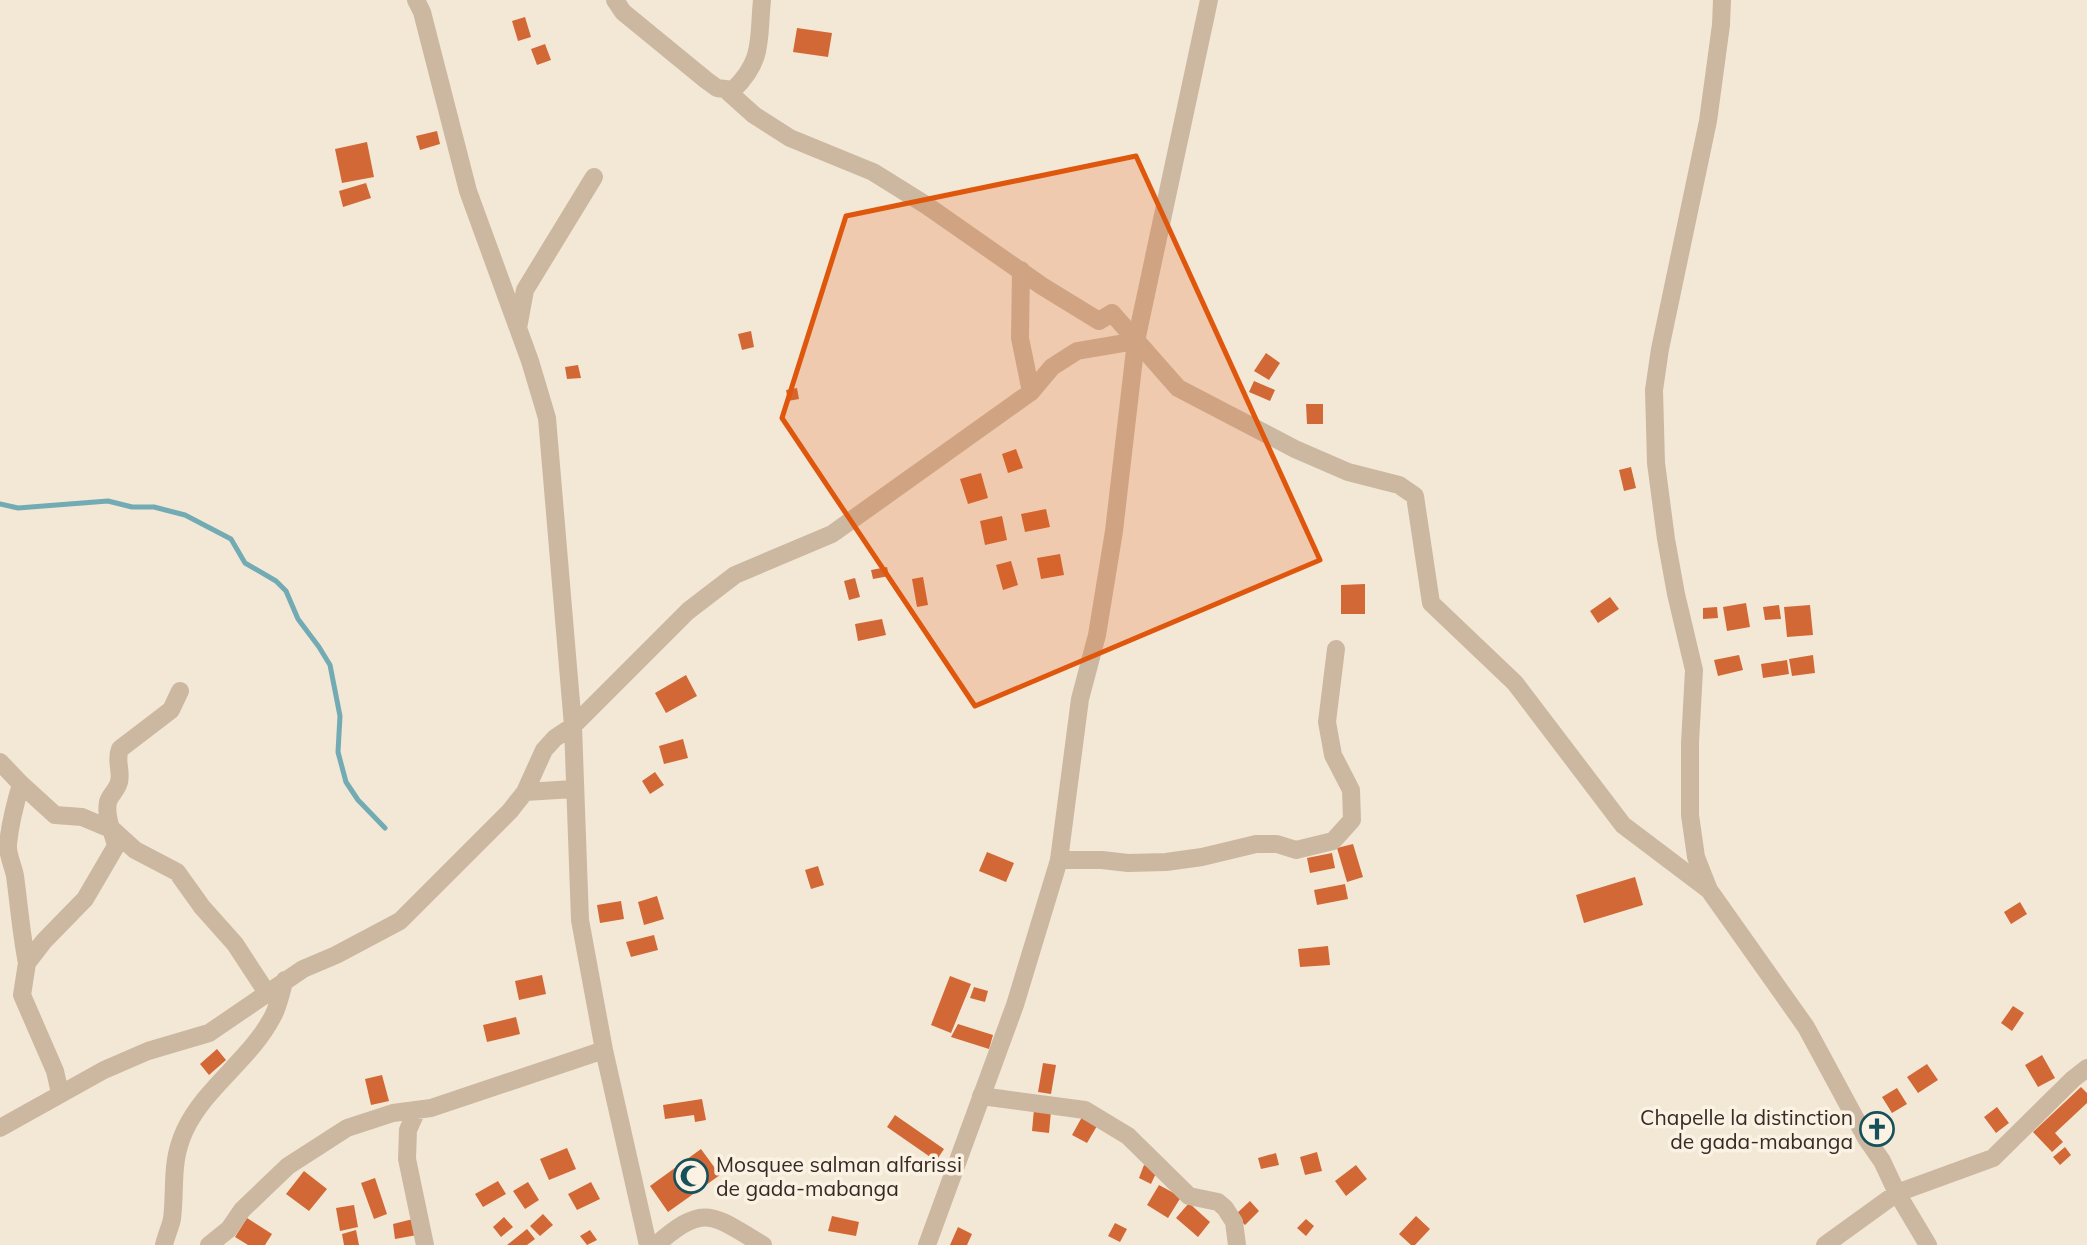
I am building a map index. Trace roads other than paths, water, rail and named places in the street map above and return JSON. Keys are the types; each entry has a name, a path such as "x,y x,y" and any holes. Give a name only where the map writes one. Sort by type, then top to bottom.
{"street":[{"path":"615,0 623,12 706,80 718,88 733,90 748,76 757,59 762,0"},
{"path":"927,1245 1015,1005 1059,860 1080,699 1097,635 1112,544 1136,341 1209,0"},
{"path":"1722,0 1708,121 1660,349 1654,390 1656,463 1666,539 1694,670 1689,743 1690,815 1696,857 1709,890 1806,1027 1928,1245"},
{"path":"421,4 468,191 518,328 547,418 573,726 580,920 604,1050 648,1245"},
{"path":"725,89 754,115 789,138 873,172 1099,321 1112,313 1178,388 1295,449 1348,472 1399,485 1415,496 1431,603 1515,684 1623,825 1709,890"},
{"path":"518,328 526,290 594,177"},
{"path":"1021,270 1020,338 1031,392"},
{"path":"0,1128 60,1093 148,1051 209,1033 285,980 400,921 492,831 525,792 544,750 555,738 573,726 688,611 735,575 832,534 1031,392 1052,367 1077,351 1136,341"},
{"path":"1059,860 1166,862 1202,857 1242,846 1277,844 1296,850 1333,841 1352,820 1351,790 1334,755 1327,722 1336,649"},
{"path":"27,963 44,941 85,899 116,846 108,819 108,800 119,785 120,772 116,758 120,749 171,710 180,691"},
{"path":"0,762 55,815 82,817 113,831 135,850 177,872 202,907 235,944 267,993"},
{"path":"21,784 8,845 27,963 22,995 55,1071 60,1093"},
{"path":"525,792 574,789"},
{"path":"164,1245 172,1220 174,1168 180,1142 199,1108 230,1073 274,1015 285,980"},
{"path":"209,1245 229,1229 242,1210 288,1166 347,1128 393,1113 431,1108 604,1050"},
{"path":"1825,1245 1897,1193 1993,1158 2087,1068"},
{"path":"981,1096 1085,1110 1128,1136 1189,1196 1218,1202 1225,1208 1234,1222 1237,1245"},
{"path":"417,1110 408,1130 407,1159 425,1245"},
{"path":"656,1245 680,1224 704,1216 723,1222 763,1245"}],"waterway":[{"path":"0,504 18,508 108,501 132,507 154,507 185,515 231,539 245,563 276,581 286,591 298,619 330,665 340,716 338,752 346,782 358,800 385,828"}],"place":[{"name":"Chapelle la distinction de gada-mabanga","path":"1877,1129"},
{"name":"Mosquee salman alfarissi de gada-mabanga","path":"691,1176"}]}
